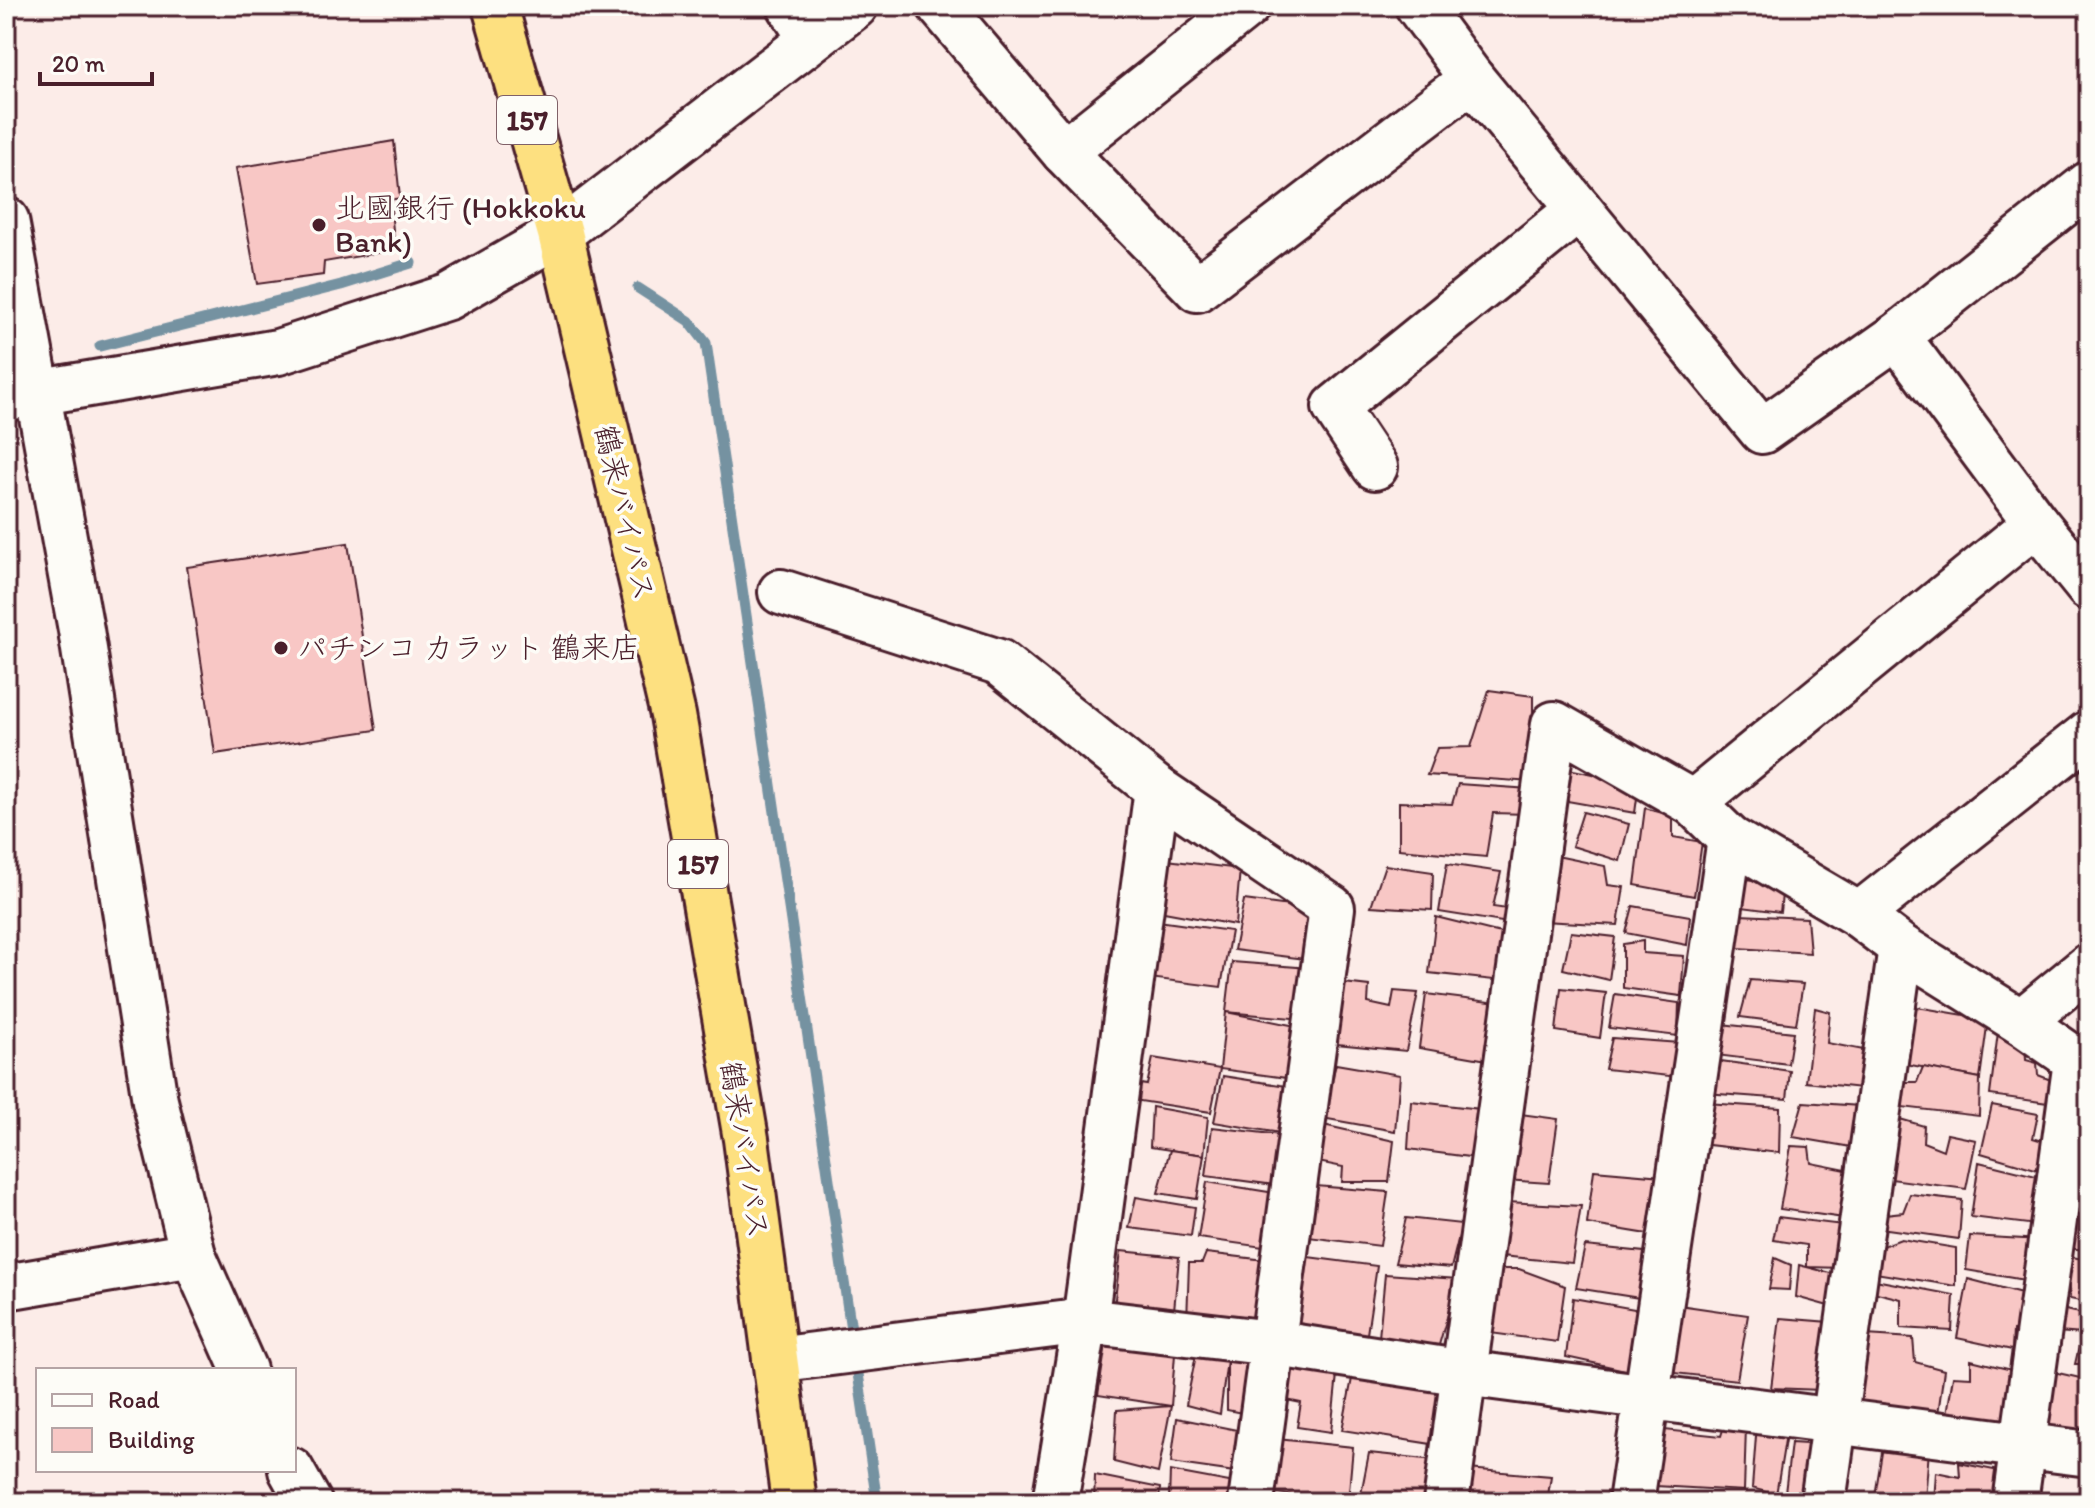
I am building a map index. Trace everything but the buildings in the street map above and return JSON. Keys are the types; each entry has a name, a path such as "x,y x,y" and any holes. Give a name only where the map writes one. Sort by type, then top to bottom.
{"highway":[{"name":"鶴来バイパス","path":"495,6 560,233 673,715 746,1139 794,1502"}],"street":[{"path":"22,395 278,352 448,297 560,233 800,22 855,6"},
{"path":"940,6 1064,152 1197,289 1472,79"},
{"path":"1064,152 1247,6"},
{"path":"1418,6 1472,79 1762,431 1897,336 2089,184"},
{"path":"1375,467 1335,407 1579,209"},
{"path":"6,220 22,395 84,645 155,1101 193,1255 243,1368"},
{"path":"1897,336 2036,523 2089,588"},
{"path":"1693,803 2036,523"},
{"path":"781,592 999,662 1157,789 1332,908 1251,1502"},
{"path":"1446,1502 1554,724 1693,803 1730,839 1859,915 1901,947 2021,1022 2082,1065 2015,1502"},
{"path":"1859,915 2089,733"},
{"path":"1055,1502 1085,1321 1157,789"},
{"path":"1631,1502 1730,839"},
{"path":"1823,1502 1901,947"},
{"path":"2021,1022 2089,966"},
{"path":"6,1287 193,1255"},
{"path":"775,1360 1085,1321 1271,1343 1464,1373 2089,1454"},
{"path":"292,1472 309,1502"}],"waterway":[{"path":"100,346 341,285 411,263"},
{"path":"638,288 689,321 706,343 853,1343"},
{"path":"856,1360 877,1502"}],"place":[{"name":"北國銀行 (Hokkoku Bank)","path":"319,225"},
{"name":"パチンコ カラット 鶴来店","path":"281,648"}]}
